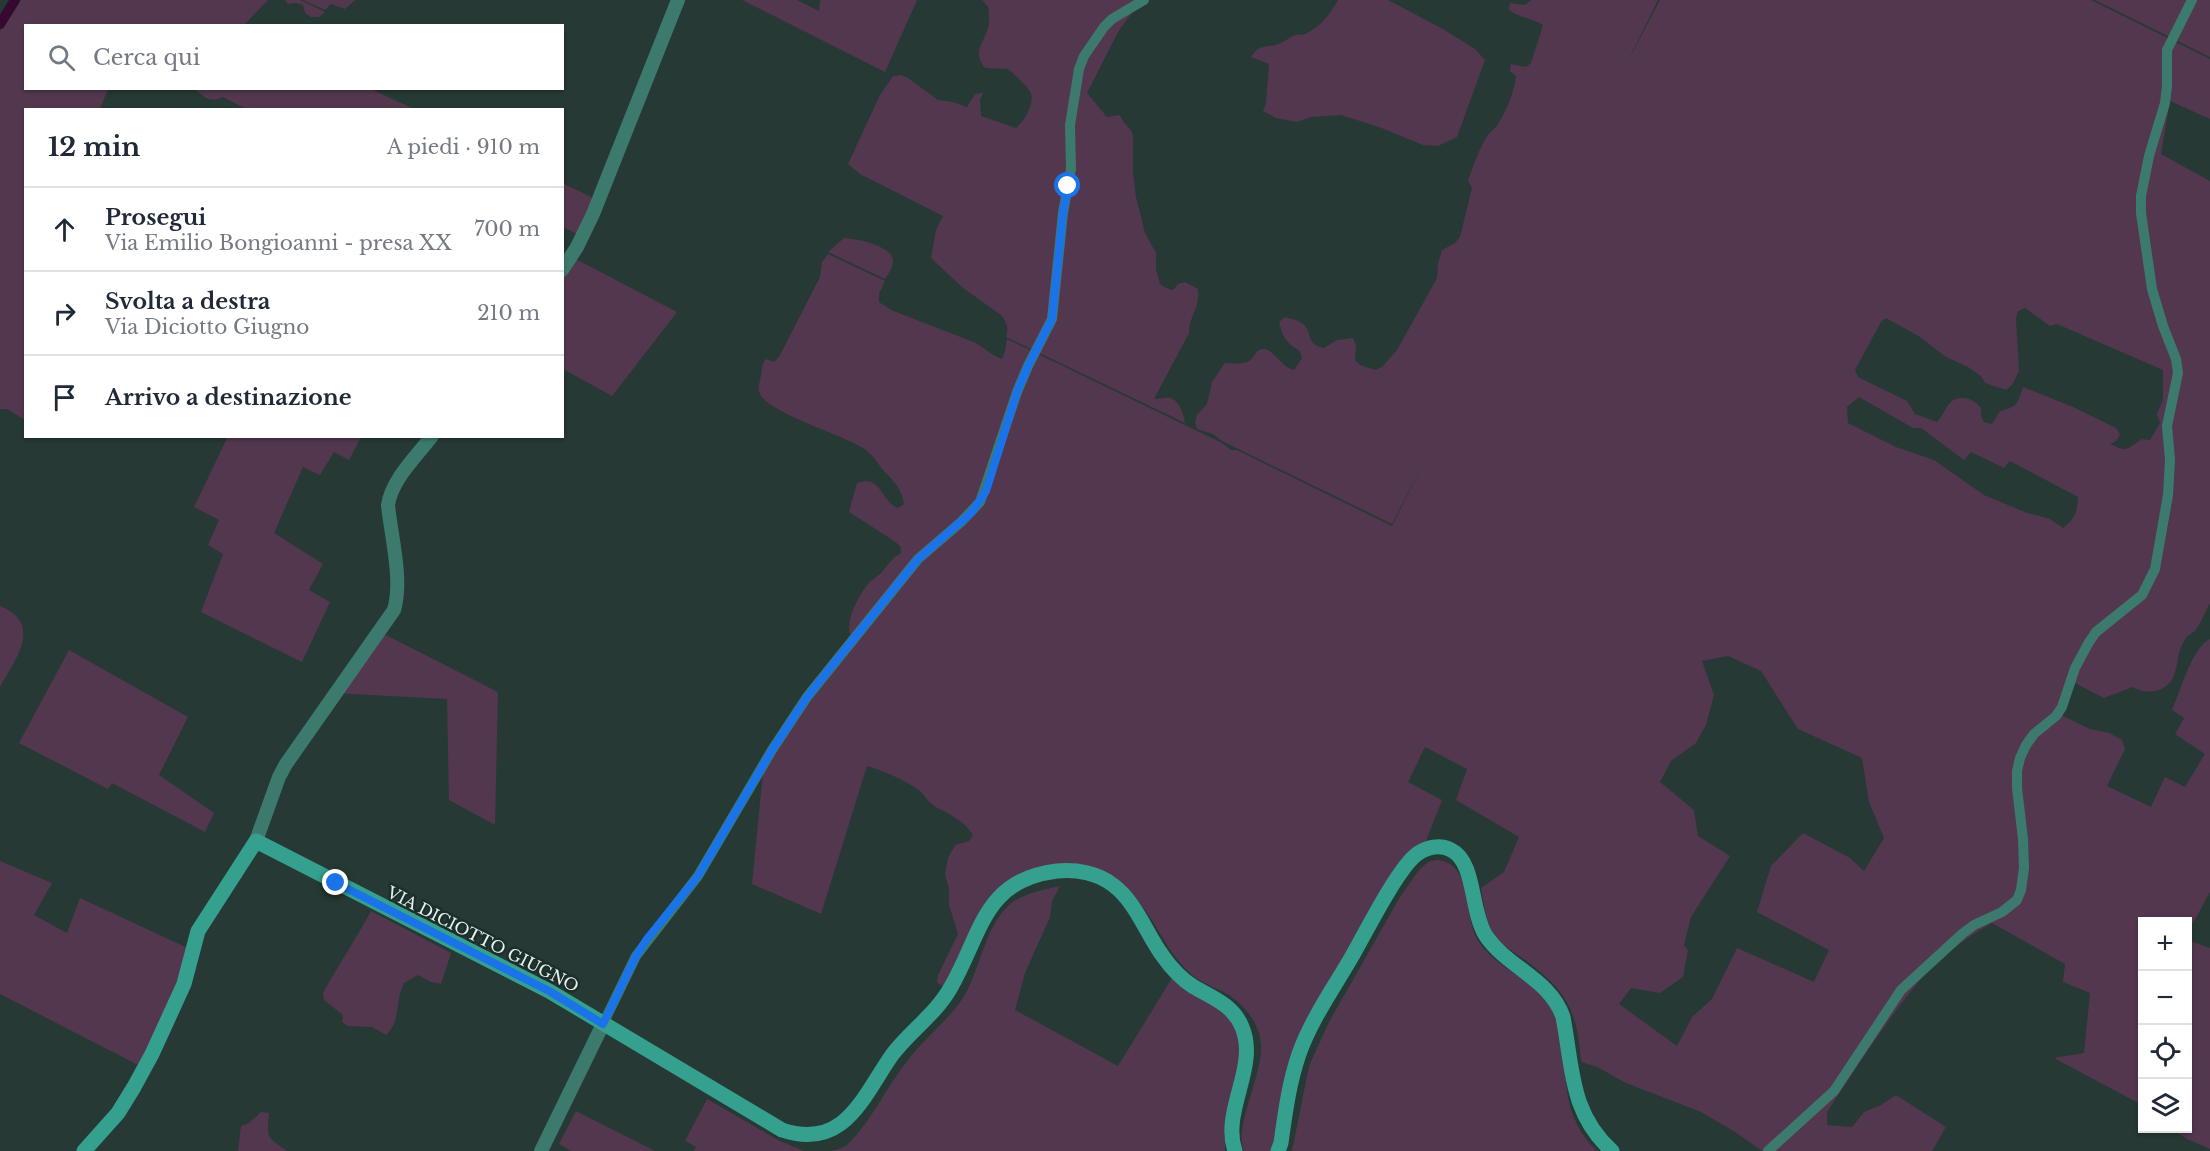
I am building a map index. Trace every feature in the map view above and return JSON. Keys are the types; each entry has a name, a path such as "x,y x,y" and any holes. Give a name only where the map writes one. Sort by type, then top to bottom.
{"main road":[{"name":"VIA DICIOTTO GIUGNO","path":"256,841 549,991 788,1134 811,1140 826,1139 853,1117 893,1054 940,1004 952,986 982,921 1000,894 1011,886 1038,875 1065,870 1082,872 1106,880 1115,886 1131,905 1172,969 1193,986 1223,1003 1234,1013 1240,1023 1245,1035 1246,1049 1244,1071 1231,1129 1235,1151"},
{"path":"84,1151 118,1113 134,1087 184,984 198,931 256,841"},
{"path":"1278,1151 1292,1079 1303,1043 1312,1025 1411,859 1432,847 1452,850 1465,862 1478,920 1485,934 1507,958 1543,985 1559,1006 1563,1017 1576,1097 1592,1130 1612,1151"}],"street":[{"path":"564,267 577,247 593,214 678,0"},
{"path":"541,1151 636,956 698,876 772,750 807,697 918,559 966,517 980,502 986,491 1017,392 1052,319 1063,213 1071,170 1070,125 1079,69 1084,56 1104,27 1112,19 1144,0"},
{"path":"1768,1151 1834,1091 1901,990 1962,934 1974,925 2002,912 2017,900 2024,868 2017,788 2020,758 2034,734 2056,716 2062,707 2075,668 2096,632 2142,595 2155,569 2168,495 2170,460 2168,426 2178,373 2176,359 2152,289 2141,213 2141,196 2149,156 2165,103 2168,86 2167,50 2192,0"},
{"path":"256,841 279,777 286,764 394,610 397,580 389,496 396,482 430,438"}],"shaded area":[{"path":"21,0 268,0 245,24 24,24 24,90 108,90 100,108 24,108 24,419 7,409 0,409 0,31"},
{"path":"285,0 300,0 325,12 319,17 311,17 305,13 303,5 288,4"},
{"path":"303,0 355,0 345,9 331,4 325,10"},
{"path":"742,0 797,0 819,11 820,0 917,0 885,72"},
{"path":"982,0 1141,0 1118,32 1087,93 1107,117 1120,115 1133,135 1133,173 1136,197 1145,233 1156,253 1156,269 1160,284 1173,290 1178,284 1185,282 1198,289 1189,333 1154,399 1173,399 1184,416 1185,423 1006,337 1007,325 1001,315 963,288 931,258 936,230 943,216 860,174 848,164 880,95 893,76 901,75 908,78 938,100 967,107 975,94 983,93 980,100 981,116 1016,128 1023,121 1031,105 1029,90 1008,69 985,68 979,57 989,23 989,8"},
{"path":"1338,0 1388,0 1443,29 1475,49 1485,60 1457,137 1438,146 1423,145 1341,115 1311,117 1297,122 1276,118 1263,111 1266,103 1269,64 1251,57 1261,48 1278,44 1316,28"},
{"path":"1531,0 1658,0 1626,65 1660,0 2091,0 2210,59 2210,119 2170,101 2161,154 2210,181 2210,603 2197,628 2185,639 2172,679 2163,688 2145,691 2133,687 2104,698 2073,682 2057,713 2090,729 2109,733 2122,740 2125,749 2107,786 2151,807 2165,777 2185,787 2205,754 2175,734 2184,718 2172,710 2192,660 2210,639 2210,892 2192,925 2192,917 2138,917 2138,1103 2054,1058 2084,1053 2090,993 2063,982 2065,964 1992,923 1953,948 1920,980 1827,1112 1827,1125 1852,1127 1864,1112 1896,1095 1946,1127 1932,1151 1762,1151 1701,1112 1626,1083 1597,1067 1581,1062 1573,1015 1561,993 1540,971 1500,941 1490,928 1486,917 1481,888 1504,872 1519,837 1456,800 1467,769 1425,747 1408,782 1442,800 1424,846 1328,987 1274,1151 1244,1151 1242,1141 1242,1129 1258,1071 1261,1045 1258,1030 1250,1015 1233,998 1191,974 1169,948 1132,893 1102,873 1092,868 1085,868 1002,889 947,990 937,982 938,975 958,934 949,905 949,889 945,874 948,858 955,845 969,841 973,835 961,822 931,803 919,790 881,770 867,766 821,914 752,884 763,772 807,702 854,638 849,632 850,620 863,590 901,553 900,546 894,541 849,512 857,483 865,481 876,485 892,505 898,508 904,504 896,485 873,457 865,449 851,442 790,416 766,401 759,392 763,363 766,359 774,362 779,357 820,277 822,262 828,254 885,281 879,294 879,302 891,310 976,343 1002,359 1007,339 1222,443 1231,450 1237,450 1392,526 1423,464 1392,524 1222,441 1213,434 1197,429 1195,422 1197,415 1207,404 1212,382 1225,363 1246,362 1251,360 1258,350 1267,349 1294,370 1302,358 1300,351 1288,342 1282,332 1279,322 1285,317 1301,323 1306,328 1311,341 1324,348 1337,340 1353,338 1356,345 1355,360 1360,365 1375,370 1382,367 1397,350 1437,278 1442,250 1455,243 1460,237 1472,188 1468,181 1487,136 1497,126 1512,95 1516,76 1510,71 1511,64 1526,67 1531,63 1543,25 1509,10 1510,3 1525,5","holes":["2025,308 2050,326 2057,324 2163,370 2163,400 2157,414 2160,423 2150,440 2142,439 2127,449 2116,447 2110,444 2120,435 2116,428 2073,407 2023,387 2016,404 2000,411 1992,424 1984,422 1981,408 1977,404 1964,398 1958,398 1950,403 1937,422 1915,414 1907,401 1858,377 1855,370 1881,322 1886,318 1920,337 1946,357 1968,367 1981,376 1985,383 2006,390 2012,385 2019,371 2016,319 2018,311","1859,397 1913,428 1921,428 1964,460 1971,452 2004,468 2010,461 2078,497 2075,515 2063,528 2050,519 2027,513 1984,495 1934,460 1896,447 1848,423 1847,407","1728,656 1761,671 1798,729 1862,758 1869,802 1884,838 1864,871 1850,858 1803,833 1771,866 1757,912 1829,950 1814,982 1737,948 1712,999 1692,1017 1677,1046 1619,1004 1631,988 1660,993 1683,977 1688,950 1684,945 1691,917 1730,856 1698,836 1694,810 1660,782 1671,761 1696,743 1706,725 1714,695 1702,661"]},
{"path":"2095,0 2210,0 2210,57"},
{"path":"196,90 373,90 412,108 244,108 223,97 215,100 201,95"},
{"path":"564,184 598,200 583,237 564,228"},
{"path":"844,238 873,244 891,255 893,261 885,279 828,252"},
{"path":"570,256 677,312 612,396 564,370 564,265"},
{"path":"227,438 360,438 349,460 334,452 320,475 303,467 274,533 323,564 309,590 330,602 302,662 201,612 223,554 208,545 219,520 194,507"},
{"path":"0,606 21,622 23,632 18,654 0,687"},
{"path":"378,631 498,692 495,825 449,800 447,699 332,693"},
{"path":"69,650 188,717 159,775 214,813 205,832 112,783 108,789 19,743"},
{"path":"1436,860 1448,863 1457,870 1466,892 1474,931 1479,942 1497,961 1530,984 1548,1003 1554,1014 1564,1050 1566,1084 1574,1117 1583,1134 1597,1151 1292,1151 1309,1066 1329,1022 1400,897 1419,870 1428,862"},
{"path":"0,861 52,883 34,915 67,933 80,898 192,950 140,1066 0,994"},
{"path":"1060,886 1052,901 1050,917 1025,973 1015,1010 1118,1066 1172,978 1222,1011 1229,1016 1243,1037 1225,1134 1225,1151 830,1151 846,1146 858,1133 908,1060 961,1000 972,980 989,934 1001,914 1020,898"},
{"path":"371,911 451,953 441,984 418,975 404,983 394,1024 386,1035 372,1027 348,1026 342,1022 343,1015 324,1000 323,993"},
{"path":"2192,941 2210,948 2210,1149 2178,1133 2192,1133"},
{"path":"707,1099 780,1141 804,1151 694,1151 696,1147 685,1141"},
{"path":"576,1111 655,1151 571,1151 559,1144"},
{"path":"261,1112 269,1113 268,1132 272,1139 288,1151 238,1151 241,1126 249,1123"}],"waterway":[{"path":"0,24 15,0"}],"route":[{"path":"336,883 549,991 603,1024 636,956 710,858 772,750 807,697 924,552 961,522 980,502 986,491 1017,392 1052,319 1068,186"}]}
